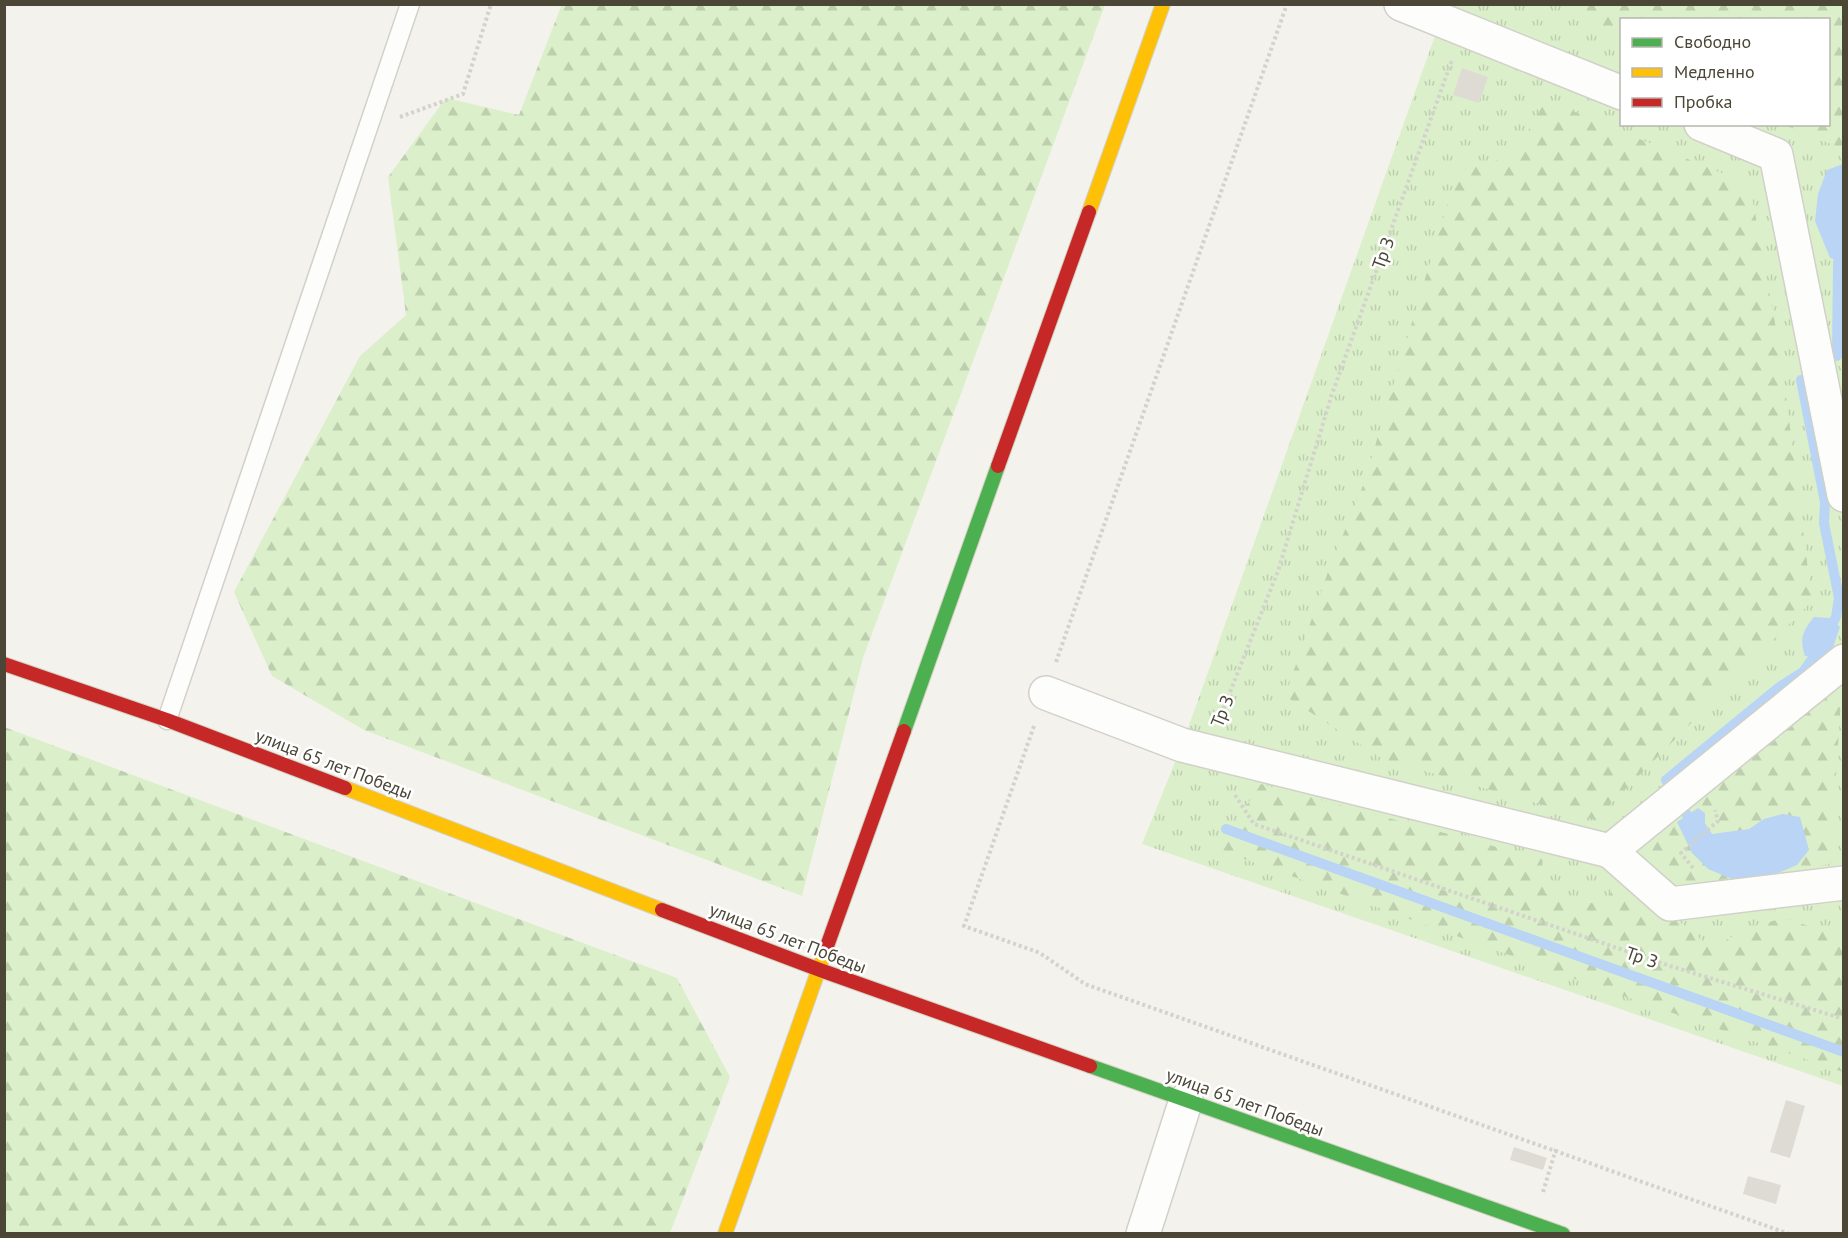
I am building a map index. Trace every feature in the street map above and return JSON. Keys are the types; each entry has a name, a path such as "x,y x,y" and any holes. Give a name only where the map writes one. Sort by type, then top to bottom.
{"street":[{"path":"725,1233 1163,4"},
{"path":"1401,4 1620,92"},
{"path":"1706,126 1776,155 1844,495"},
{"path":"1610,851 1844,661"},
{"name":"улица 65 лет Победы","path":"4,663 167,720 820,970 1563,1233"},
{"path":"1046,693 1182,745 1610,851 1670,904 1844,883"},
{"path":"1143,1233 1186,1100"}],"lane":[{"path":"167,720 410,4"}],"path":[{"path":"368,128 463,94 491,4"},
{"name":"Тр З","path":"1464,30 1434,104 1332,394 1278,571 1206,751 1254,824 1667,965 1844,1019"},
{"path":"1703,775 1718,821 1681,854 1719,898"}],"green space":[{"path":"562,4 1105,5 863,658 802,896 364,730 272,676 234,592 360,356 406,315 388,177 446,98 519,115"},
{"path":"1446,5 1843,5 1843,1086 1142,844 1182,745"},
{"path":"1566,5 1843,5 1843,149 1787,126 1830,126 1830,18 1620,18 1620,50"},
{"path":"1546,100 1750,185 1781,356 1812,601 1595,820 1383,759 1285,696 1329,569 1364,483 1457,172 1514,155"},
{"path":"1842,685 1830,864 1677,886 1632,853"},
{"path":"4,727 677,978 730,1077 670,1233 5,1233"},
{"path":"1261,784 1542,859 1545,893 1606,906 1617,875 1712,949 1744,929 1784,918 1843,937 1843,1072 1589,984 1217,849"}],"water":[{"path":"1844,164 1843,262 1830,258 1815,221 1818,194 1827,170"},
{"path":"1814,617 1830,618 1840,627 1831,653 1820,658 1805,656 1802,645 1807,626"},
{"path":"1698,808 1705,813 1705,823 1712,834 1749,829 1764,819 1783,814 1800,817 1809,850 1797,865 1761,880 1732,879 1708,869 1692,853 1677,822"}],"building":[{"path":"1462,68 1488,77 1479,103 1453,95"},
{"path":"1786,1100 1805,1106 1790,1158 1770,1152"},
{"path":"1514,1147 1547,1158 1543,1170 1510,1160"},
{"path":"1748,1176 1781,1185 1776,1204 1743,1194"}],"waterway":[{"path":"1837,356 1838,262"},
{"path":"1687,815 1666,780 1778,688 1803,672 1836,617 1839,598 1824,523 1825,502 1801,380"},
{"path":"1226,829 1844,1052"}],"traffic: fast":[{"path":"904,731 998,466"},
{"path":"1090,1066 1563,1234"}],"traffic: slow":[{"path":"1089,212 1163,4"},
{"path":"345,788 662,910"},
{"path":"725,1234 826,949"}],"traffic: jam":[{"path":"998,466 1089,212"},
{"path":"4,664 167,720 345,788"},
{"path":"826,949 904,731"},
{"path":"662,910 820,970 1090,1066"}]}
